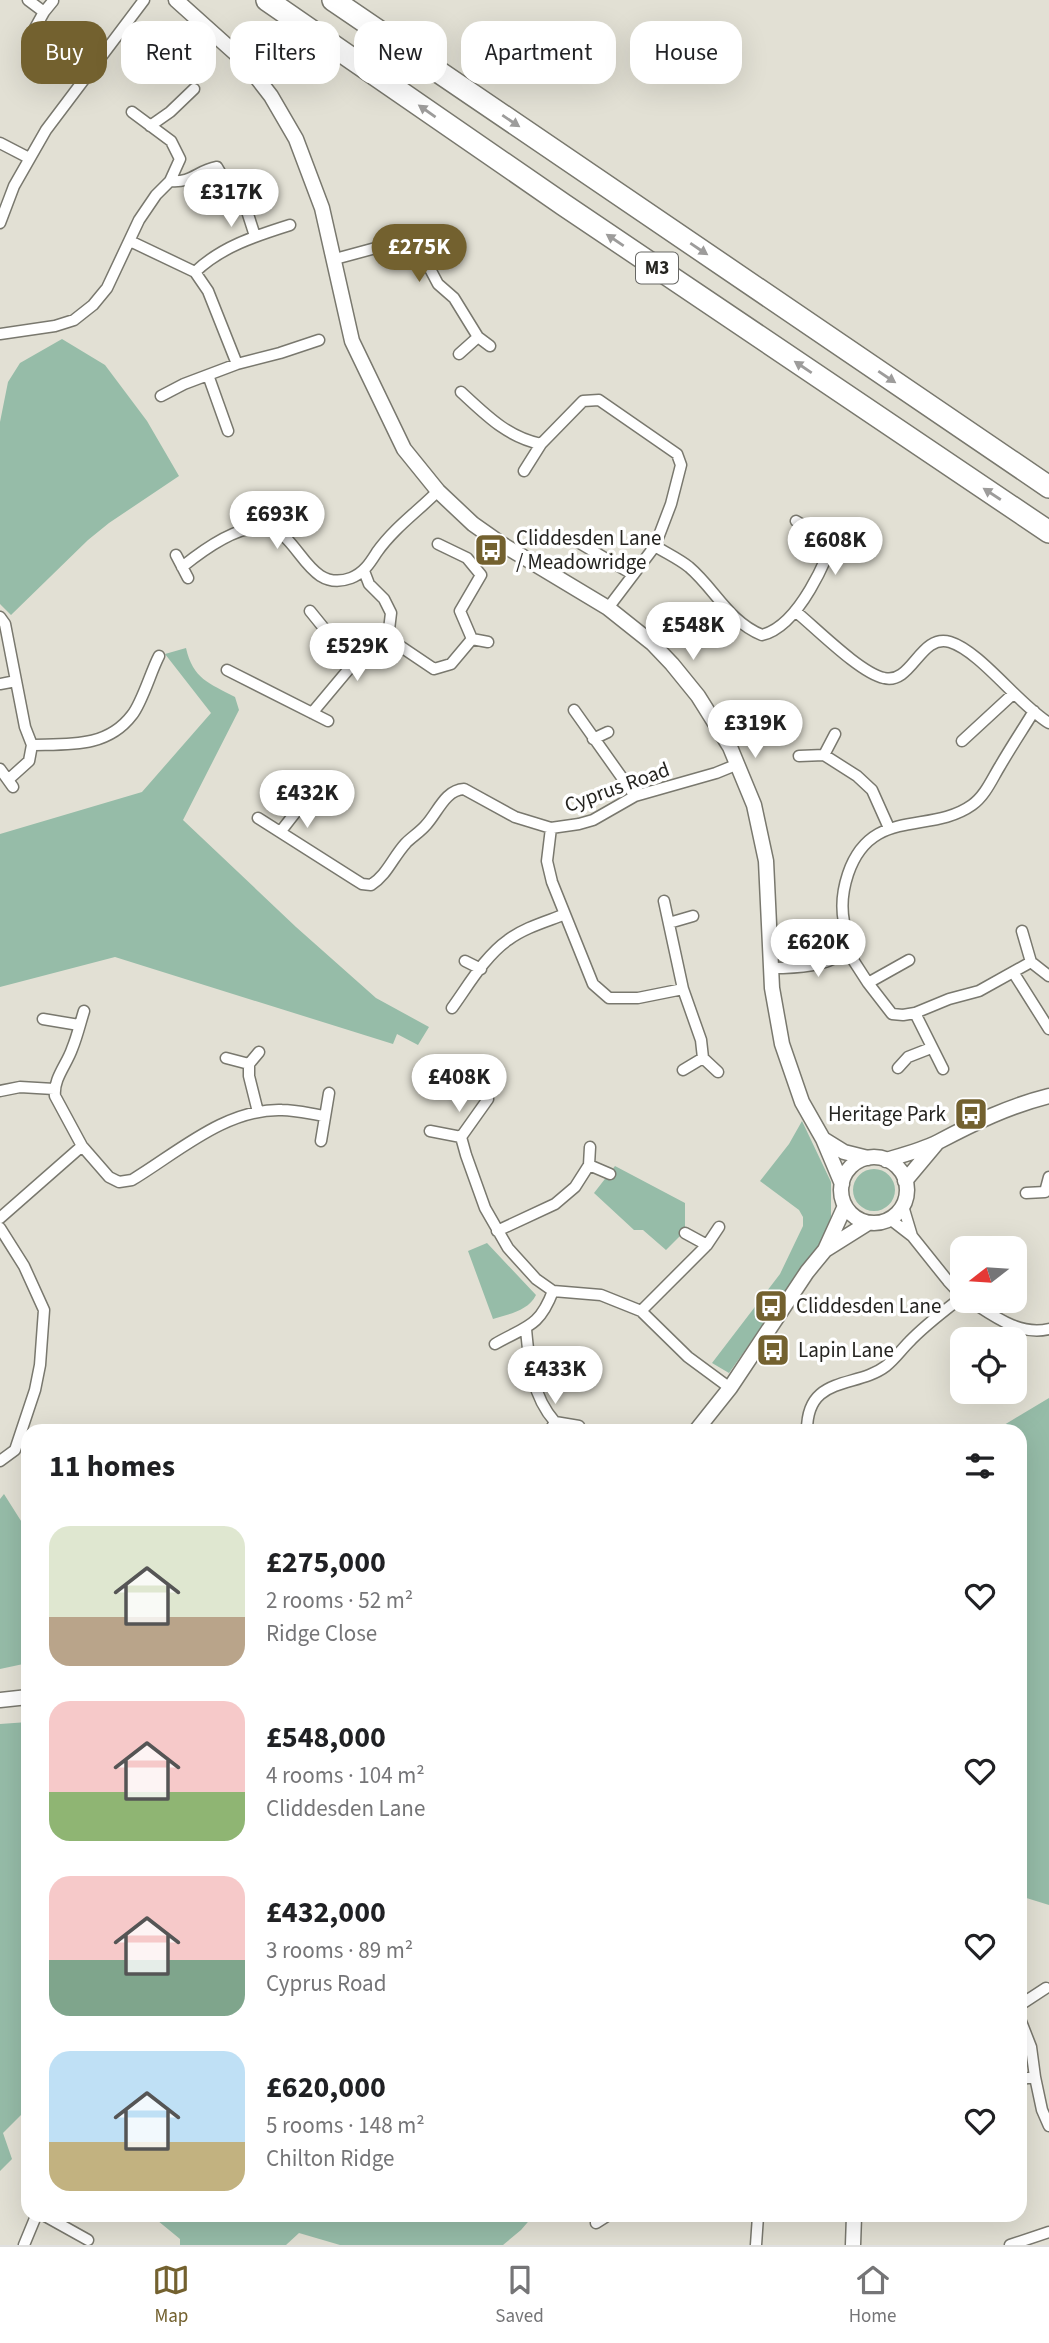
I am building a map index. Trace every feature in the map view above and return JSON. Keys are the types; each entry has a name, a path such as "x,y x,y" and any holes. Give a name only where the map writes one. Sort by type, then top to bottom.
{"highway":[{"name":"M3","path":"267,0 575,213 1049,532"},
{"name":"M3","path":"333,0 1049,487"}],"street":[{"path":"28,0 44,12"},
{"path":"0,223 11,192 54,118 144,0"},
{"path":"176,0 244,61 283,115 314,184 335,259 348,325 359,358 404,449 438,491 473,524 608,608 652,643 709,712 738,764 754,805 766,861 774,1007 784,1054 802,1102 842,1184"},
{"path":"39,21 53,1"},
{"path":"150,126 170,112 194,89"},
{"path":"0,334 55,326 74,320 93,305 107,288 130,240 156,195 170,181 180,159 171,141 132,112"},
{"path":"0,142 29,158"},
{"path":"170,181 183,182 217,167 224,179"},
{"path":"244,202 255,236"},
{"path":"195,272 209,259 255,236 290,225"},
{"path":"130,240 195,272 208,291 237,363"},
{"path":"335,259 394,243 407,243 419,248 438,284 454,298 478,337 490,346"},
{"path":"458,354 478,337"},
{"path":"162,396 237,363 319,340"},
{"path":"208,375 228,432"},
{"path":"461,392 500,428 525,441 541,444"},
{"path":"524,471 541,444 583,401 599,400 677,454 681,465 671,504 655,546 608,608"},
{"path":"183,566 223,539 260,527 273,529 286,537 309,568 325,578 352,578 364,571 397,527 438,491"},
{"path":"796,521 833,542"},
{"path":"655,546 690,568 725,608 750,630 762,635 780,629 795,611 826,562 838,525"},
{"path":"576,541 632,574"},
{"path":"438,544 467,558 481,575 460,611 472,639"},
{"path":"176,555 188,578"},
{"path":"312,713 353,664 388,638 391,613 384,599 369,584 364,571"},
{"path":"310,611 353,664"},
{"path":"795,611 863,667 882,678 899,677 930,645 939,641 950,642 970,654 1049,723"},
{"path":"0,617 5,624 25,727 32,745 29,761 11,783 0,769"},
{"path":"388,638 434,668 451,664 472,639"},
{"path":"472,639 488,642"},
{"path":"32,745 85,744 100,740 121,726 134,714 159,656"},
{"path":"227,670 328,721"},
{"path":"148,680 160,682"},
{"path":"0,684 16,681"},
{"path":"962,741 1013,694"},
{"path":"574,710 635,796"},
{"path":"1031,962 979,991 949,999 915,1013 892,1014 846,948 843,903 848,872 866,844 889,828 951,816 973,805 985,792 1034,711"},
{"path":"593,739 608,732"},
{"path":"824,755 835,734"},
{"path":"800,757 824,755 857,776 872,790 889,828"},
{"name":"Cyprus Road","path":"258,818 362,884 371,885 384,874 406,843 426,826 450,793 457,789 464,789 514,817 551,828 593,820 635,796 738,764"},
{"path":"281,831 295,813"},
{"path":"551,828 547,861 552,882 563,915 593,984 609,998 638,998 683,989"},
{"path":"664,901 683,989 701,1040 704,1058 718,1072"},
{"path":"452,1008 507,940 563,915"},
{"path":"669,923 693,916"},
{"path":"1022,932 1031,962 1049,976"},
{"path":"771,968 820,963 838,957 846,948"},
{"path":"868,983 909,960"},
{"path":"465,961 481,969"},
{"path":"1013,972 1049,1029"},
{"path":"84,1011 72,1049 54,1089 55,1096 82,1146 109,1177 119,1182 132,1181 207,1132 236,1119 258,1112 282,1110 325,1116"},
{"path":"915,1013 943,1069"},
{"path":"43,1019 79,1025"},
{"path":"898,1068 908,1058 931,1048"},
{"path":"258,1112 249,1076 249,1064 259,1052"},
{"path":"226,1058 249,1064"},
{"path":"682,1070 704,1058"},
{"path":"0,1091 20,1087 54,1089"},
{"path":"321,1141 329,1093"},
{"path":"886,1160 937,1142 989,1116 1049,1097"},
{"path":"461,1137 488,1099"},
{"path":"430,1131 461,1137"},
{"path":"461,1137 485,1208 521,1265 553,1291 601,1295 641,1311 688,1357 730,1388"},
{"path":"822,1139 844,1152 886,1160 896,1166 905,1181 903,1206 912,1236"},
{"path":"905,1181 937,1142"},
{"path":"0,1218 82,1146"},
{"path":"498,1231 555,1204 575,1186 589,1165 590,1147"},
{"path":"868,1158 850,1168 842,1184 845,1206 856,1218 868,1223 880,1223 890,1219 903,1206"},
{"path":"589,1165 599,1167 610,1174"},
{"path":"1026,1194 1047,1193 1049,1177"},
{"path":"701,1424 730,1388 807,1272 825,1250 845,1206"},
{"path":"890,1219 912,1236 950,1283"},
{"path":"825,1250 868,1223"},
{"path":"641,1311 706,1245 719,1227"},
{"path":"0,1228 24,1266 44,1310 40,1365 24,1424"},
{"path":"685,1233 706,1245"},
{"path":"495,1344 526,1329 548,1305 553,1291"},
{"path":"807,1424 814,1402 829,1386 876,1372 950,1306"},
{"path":"989,1313 1028,1332 1049,1329"},
{"path":"526,1329 538,1396 551,1424"},
{"path":"0,1461 15,1450 21,1432"},
{"path":"0,1700 21,1698"},
{"path":"1027,2000 1046,1988"},
{"path":"1027,2037 1042,2110 1049,2126"},
{"path":"1027,2078 1035,2077"},
{"path":"24,2245 34,2222"},
{"path":"56,2222 88,2240"},
{"path":"756,2245 758,2222"},
{"path":"853,2222 853,2245"},
{"path":"1010,2245 1049,2232"}],"green space":[{"path":"62,339 105,365 147,421 179,476 88,540 11,615 0,604 0,422 8,382 20,363"},
{"path":"186,648 193,667 203,679 235,697 239,710 183,820 376,998 429,1027 418,1045 397,1034 393,1044 115,957 0,987 0,834 142,792 211,713 165,654"},
{"path":"802,1121 831,1182 831,1217 819,1246 729,1373 712,1363 780,1274 803,1226 803,1217 799,1210 760,1181 789,1144"},
{"path":"615,1166 685,1203 685,1231 666,1250 643,1230 634,1230 594,1193"},
{"path":"874,1169 889,1175 895,1190 889,1205 874,1211 859,1205 853,1190 859,1175"},
{"path":"487,1243 536,1295 523,1308 493,1319 468,1251"},
{"path":"1049,1398 1049,1905 1027,1898 1027,1424 1006,1424"},
{"path":"4,1494 21,1521 21,1664 0,1669 0,1499"},
{"path":"21,1722 21,2115 3,2133 12,2159 0,2171 0,1724"},
{"path":"159,2222 528,2222 503,2245 340,2245 299,2233 286,2245 180,2245 180,2239"}],"place":[{"name":"Cliddesden Lane / Meadowridge","path":"491,550"},
{"name":"Heritage Park","path":"971,1114"},
{"name":"Cliddesden Lane","path":"771,1306"},
{"name":"Lapin Lane","path":"773,1350"}]}
